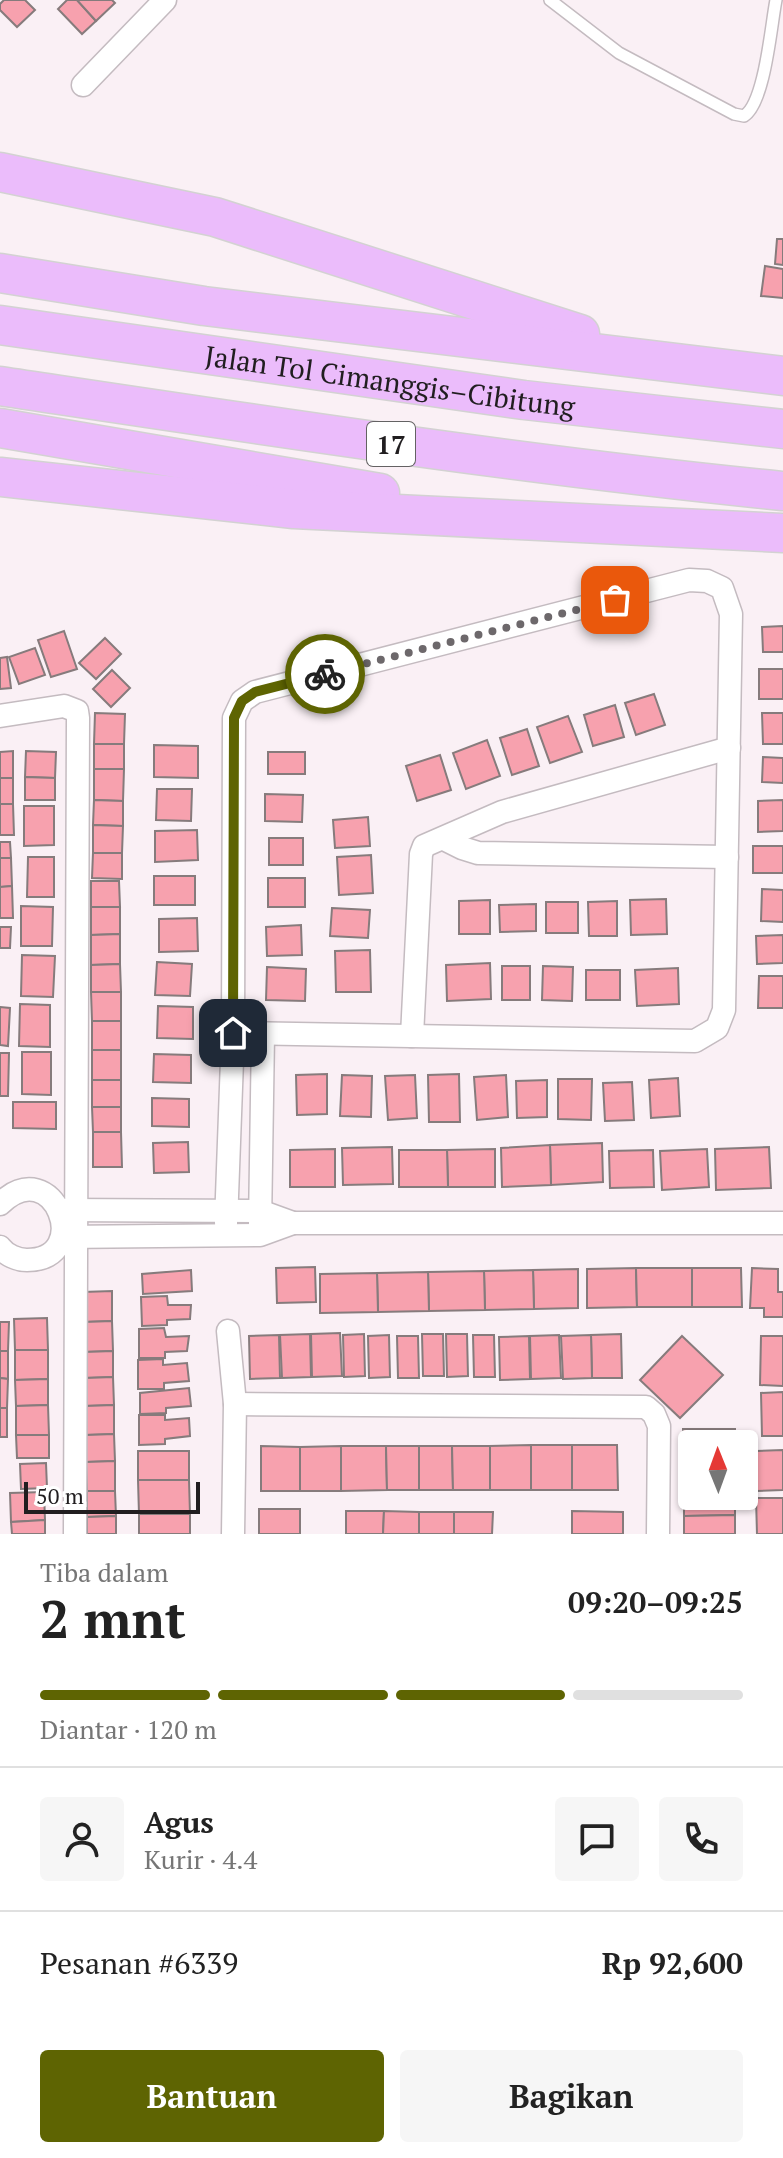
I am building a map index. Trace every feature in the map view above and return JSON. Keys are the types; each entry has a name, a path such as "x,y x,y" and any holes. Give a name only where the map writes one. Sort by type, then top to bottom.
{"highway":[{"path":"0,172 215,217 670,362"},
{"path":"0,273 204,306 783,376"},
{"name":"Jalan Tol Cimanggis–Cibitung","path":"0,325 524,400 783,429"},
{"name":"17","path":"0,386 387,444 636,476 783,491"},
{"path":"0,428 548,523"},
{"path":"0,477 294,509 783,533"}],"street":[{"path":"83,85 165,0"},
{"path":"226,1236 233,1033 234,718 242,701 255,692 689,580 707,581 722,588 731,614 724,1010 717,1028 695,1041 233,1033"},
{"path":"0,716 64,706 77,711 78,718 68,1210 64,1224 69,1237 75,1534"},
{"path":"412,1036 421,854 424,846 502,812 729,748"},
{"path":"444,839 478,853 727,857"},
{"path":"260,1235 263,1034"},
{"path":"0,1204 10,1194 29,1189 48,1195 68,1210 260,1211 293,1223 783,1223"},
{"path":"0,1247 3,1252 19,1260 37,1260 69,1237 260,1235 293,1223"},
{"path":"228,1331 235,1404 233,1534"},
{"path":"235,1404 646,1407 654,1414 659,1426 658,1534"}],"lane":[{"path":"550,0 619,53 734,114 744,116 751,111 760,87 776,0"}],"building":[{"path":"4,0 25,0 35,10 17,27 0,10"},
{"path":"67,0 77,0 96,21 82,34 58,9"},
{"path":"77,0 112,0 115,3 96,21"},
{"path":"777,239 783,239 783,265 775,264"},
{"path":"765,266 783,269 783,298 761,296"},
{"path":"783,626 783,652 763,652 762,627"},
{"path":"64,631 77,669 51,677 38,640"},
{"path":"105,638 121,654 96,679 79,663"},
{"path":"35,648 45,675 19,684 9,657"},
{"path":"7,657 11,688 0,689 0,658"},
{"path":"759,669 783,669 783,699 759,699"},
{"path":"112,670 130,688 111,707 93,689"},
{"path":"654,694 665,725 636,735 625,703"},
{"path":"615,705 624,737 593,746 584,715"},
{"path":"95,713 125,714 124,744 94,744"},
{"path":"762,713 783,713 783,744 763,744"},
{"path":"568,716 582,752 550,763 537,727"},
{"path":"527,729 539,766 512,775 500,738"},
{"path":"487,740 500,776 466,789 453,753"},
{"path":"94,744 124,744 124,769 94,769"},
{"path":"154,745 198,746 198,778 154,777"},
{"path":"13,751 13,778 0,778 0,752"},
{"path":"26,751 56,752 55,778 25,777"},
{"path":"268,752 305,752 305,774 268,774"},
{"path":"440,755 451,790 417,801 406,766"},
{"path":"763,757 783,758 783,783 762,782"},
{"path":"94,769 124,769 123,801 94,800"},
{"path":"25,777 55,778 55,800 25,800"},
{"path":"0,778 13,778 13,804 0,804"},
{"path":"157,789 192,789 191,821 156,820"},
{"path":"265,794 303,795 302,822 265,821"},
{"path":"94,800 123,801 123,826 93,825"},
{"path":"783,800 783,831 758,832 758,801"},
{"path":"0,804 13,804 14,835 0,835"},
{"path":"24,806 54,806 54,845 24,846"},
{"path":"368,817 370,846 335,848 333,820"},
{"path":"93,825 123,826 122,853 93,853"},
{"path":"197,830 198,860 155,862 155,831"},
{"path":"269,838 303,838 303,865 269,865"},
{"path":"0,842 10,842 11,858 0,858"},
{"path":"753,846 783,846 783,873 753,873"},
{"path":"93,853 122,853 122,879 92,878"},
{"path":"371,855 373,893 339,895 337,857"},
{"path":"28,857 54,857 54,897 27,897"},
{"path":"0,858 11,858 12,886 0,887"},
{"path":"154,876 195,876 195,905 154,905"},
{"path":"268,878 305,878 305,907 268,907"},
{"path":"91,881 119,881 120,907 91,907"},
{"path":"12,886 13,918 0,918 0,887"},
{"path":"762,889 783,890 783,922 761,921"},
{"path":"666,899 667,934 631,935 630,900"},
{"path":"490,900 490,934 459,934 459,901"},
{"path":"617,901 617,936 589,936 588,902"},
{"path":"546,902 578,902 578,933 546,933"},
{"path":"536,904 536,931 500,932 499,905"},
{"path":"21,906 53,907 52,946 21,946"},
{"path":"91,907 120,907 120,934 91,935"},
{"path":"332,908 370,910 368,938 330,936"},
{"path":"197,918 198,951 159,952 159,919"},
{"path":"301,925 302,955 267,956 266,927"},
{"path":"0,927 11,927 10,948 0,948"},
{"path":"120,934 120,964 91,965 91,935"},
{"path":"783,935 783,963 757,964 756,936"},
{"path":"370,950 371,992 336,992 335,951"},
{"path":"22,955 55,956 53,997 21,996"},
{"path":"157,962 192,964 190,996 155,995"},
{"path":"490,963 491,999 447,1001 446,965"},
{"path":"120,964 121,992 91,992 91,965"},
{"path":"502,966 530,966 530,1000 502,1000"},
{"path":"543,966 573,967 572,1001 542,1000"},
{"path":"267,967 306,969 305,1001 266,1000"},
{"path":"678,968 679,1004 637,1006 635,970"},
{"path":"586,970 620,970 620,1000 586,1000"},
{"path":"759,976 783,976 783,1008 758,1008"},
{"path":"91,992 121,992 121,1021 92,1021"},
{"path":"20,1004 50,1005 50,1047 19,1046"},
{"path":"158,1006 193,1007 193,1039 157,1038"},
{"path":"0,1007 10,1008 8,1046 0,1045"},
{"path":"92,1021 121,1021 121,1050 92,1050"},
{"path":"92,1050 121,1050 121,1080 92,1080"},
{"path":"22,1052 51,1052 51,1095 22,1094"},
{"path":"0,1053 9,1053 8,1096 0,1096"},
{"path":"154,1054 191,1055 191,1083 153,1082"},
{"path":"327,1074 327,1114 297,1115 296,1075"},
{"path":"459,1074 460,1122 429,1122 428,1075"},
{"path":"342,1075 372,1076 371,1117 340,1116"},
{"path":"415,1075 417,1118 388,1120 385,1076"},
{"path":"506,1075 508,1117 477,1120 474,1077"},
{"path":"678,1078 680,1116 651,1118 649,1080"},
{"path":"558,1079 592,1079 591,1120 558,1119"},
{"path":"92,1080 121,1080 121,1107 92,1107"},
{"path":"547,1080 547,1117 517,1118 516,1081"},
{"path":"632,1082 634,1120 605,1121 603,1083"},
{"path":"152,1098 189,1099 189,1127 152,1126"},
{"path":"13,1102 56,1102 56,1129 13,1128"},
{"path":"92,1107 121,1107 121,1132 93,1132"},
{"path":"93,1132 121,1132 122,1167 93,1167"},
{"path":"188,1142 189,1172 154,1173 153,1143"},
{"path":"602,1143 603,1182 551,1185 550,1145"},
{"path":"550,1145 551,1185 502,1187 501,1148"},
{"path":"392,1147 393,1184 343,1185 342,1148"},
{"path":"769,1147 771,1188 716,1190 715,1149"},
{"path":"335,1149 335,1187 290,1187 290,1150"},
{"path":"495,1149 495,1187 448,1187 447,1150"},
{"path":"707,1149 709,1187 662,1190 660,1151"},
{"path":"399,1150 447,1150 448,1187 399,1187"},
{"path":"653,1150 654,1187 610,1188 609,1151"},
{"path":"315,1267 316,1302 277,1303 276,1268"},
{"path":"636,1268 637,1307 587,1308 587,1269"},
{"path":"636,1268 692,1268 692,1307 637,1307"},
{"path":"692,1268 741,1268 742,1307 692,1307"},
{"path":"752,1268 778,1269 778,1292 783,1292 783,1317 764,1317 764,1308 750,1308"},
{"path":"578,1269 578,1308 534,1309 533,1270"},
{"path":"191,1270 192,1291 143,1294 142,1274"},
{"path":"533,1270 534,1309 485,1310 484,1271"},
{"path":"484,1271 485,1310 429,1311 428,1272"},
{"path":"428,1272 429,1311 378,1312 377,1273"},
{"path":"377,1273 378,1312 320,1313 320,1274"},
{"path":"112,1291 112,1321 84,1322 83,1292"},
{"path":"167,1296 168,1305 191,1305 190,1319 167,1320 167,1325 142,1326 141,1297"},
{"path":"47,1318 48,1350 15,1350 14,1319"},
{"path":"112,1321 113,1351 84,1352 84,1322"},
{"path":"0,1322 9,1322 8,1351 0,1351"},
{"path":"164,1328 166,1337 189,1336 187,1351 165,1352 165,1358 139,1358 139,1329"},
{"path":"340,1333 342,1376 312,1377 311,1334"},
{"path":"310,1334 311,1377 282,1378 280,1335"},
{"path":"364,1334 365,1376 344,1377 343,1335"},
{"path":"422,1334 443,1334 444,1376 423,1376"},
{"path":"446,1334 467,1334 468,1376 447,1377"},
{"path":"621,1334 622,1378 592,1378 591,1335"},
{"path":"279,1335 280,1378 250,1379 249,1336"},
{"path":"389,1335 390,1377 369,1378 368,1336"},
{"path":"473,1335 494,1335 495,1377 474,1377"},
{"path":"559,1335 561,1378 531,1379 530,1336"},
{"path":"591,1335 592,1378 563,1379 561,1336"},
{"path":"397,1336 418,1336 419,1378 398,1378"},
{"path":"529,1336 530,1379 500,1380 499,1337"},
{"path":"682,1336 723,1375 680,1418 640,1380"},
{"path":"761,1336 783,1336 783,1386 760,1385"},
{"path":"15,1350 48,1350 48,1379 15,1380"},
{"path":"0,1351 8,1351 8,1379 0,1378"},
{"path":"113,1351 113,1377 85,1378 84,1352"},
{"path":"163,1359 163,1365 187,1363 189,1381 164,1383 164,1389 138,1389 138,1360"},
{"path":"113,1377 114,1405 85,1406 85,1378"},
{"path":"0,1378 8,1379 7,1408 0,1408"},
{"path":"48,1379 48,1405 16,1406 15,1380"},
{"path":"189,1388 191,1406 166,1408 166,1413 140,1414 140,1393"},
{"path":"783,1392 783,1436 762,1436 761,1393"},
{"path":"48,1405 49,1435 16,1435 16,1406"},
{"path":"114,1405 114,1434 86,1435 85,1406"},
{"path":"0,1408 7,1408 7,1437 0,1437"},
{"path":"139,1415 165,1415 165,1420 189,1418 190,1436 165,1439 165,1444 139,1445"},
{"path":"683,1429 735,1429 735,1430"},
{"path":"114,1434 115,1461 86,1462 86,1435"},
{"path":"16,1435 49,1435 49,1458 17,1458"},
{"path":"531,1445 572,1445 572,1490 531,1490"},
{"path":"531,1445 531,1490 490,1490 490,1446"},
{"path":"572,1445 617,1445 618,1490 572,1490"},
{"path":"261,1446 300,1447 300,1491 261,1491"},
{"path":"341,1446 386,1446 387,1490 341,1491"},
{"path":"341,1446 341,1491 300,1491 300,1447"},
{"path":"386,1446 419,1446 419,1490 387,1490"},
{"path":"419,1446 452,1446 453,1490 419,1490"},
{"path":"452,1446 490,1446 490,1490 453,1490"},
{"path":"783,1450 783,1490 758,1491 758,1451"},
{"path":"138,1451 189,1451 189,1480 138,1480"},
{"path":"115,1461 115,1491 87,1491 86,1462"},
{"path":"46,1463 47,1488 21,1489 20,1464"},
{"path":"138,1480 189,1480 190,1514 139,1514"},
{"path":"87,1491 115,1491 116,1516 87,1517"},
{"path":"44,1492 45,1520 11,1522 10,1493"},
{"path":"758,1498 783,1498 783,1534 757,1534"},
{"path":"259,1509 300,1509 300,1534 259,1534"},
{"path":"684,1510 735,1510 735,1515 684,1516"},
{"path":"346,1511 384,1511 383,1534 346,1534"},
{"path":"384,1511 419,1512 419,1534 383,1534"},
{"path":"572,1511 623,1512 623,1534 572,1534"},
{"path":"419,1512 454,1512 454,1534 419,1534"},
{"path":"454,1512 493,1512 492,1534 454,1534"},
{"path":"139,1514 190,1514 190,1534 139,1534"},
{"path":"735,1515 735,1534 684,1534 684,1516"},
{"path":"116,1516 116,1534 87,1534 87,1517"},
{"path":"45,1520 45,1534 12,1534 11,1522"}],"way so far":[{"path":"325,674 615,600"}],"route":[{"path":"233,1033 234,718 242,701 255,692 325,674"}]}
